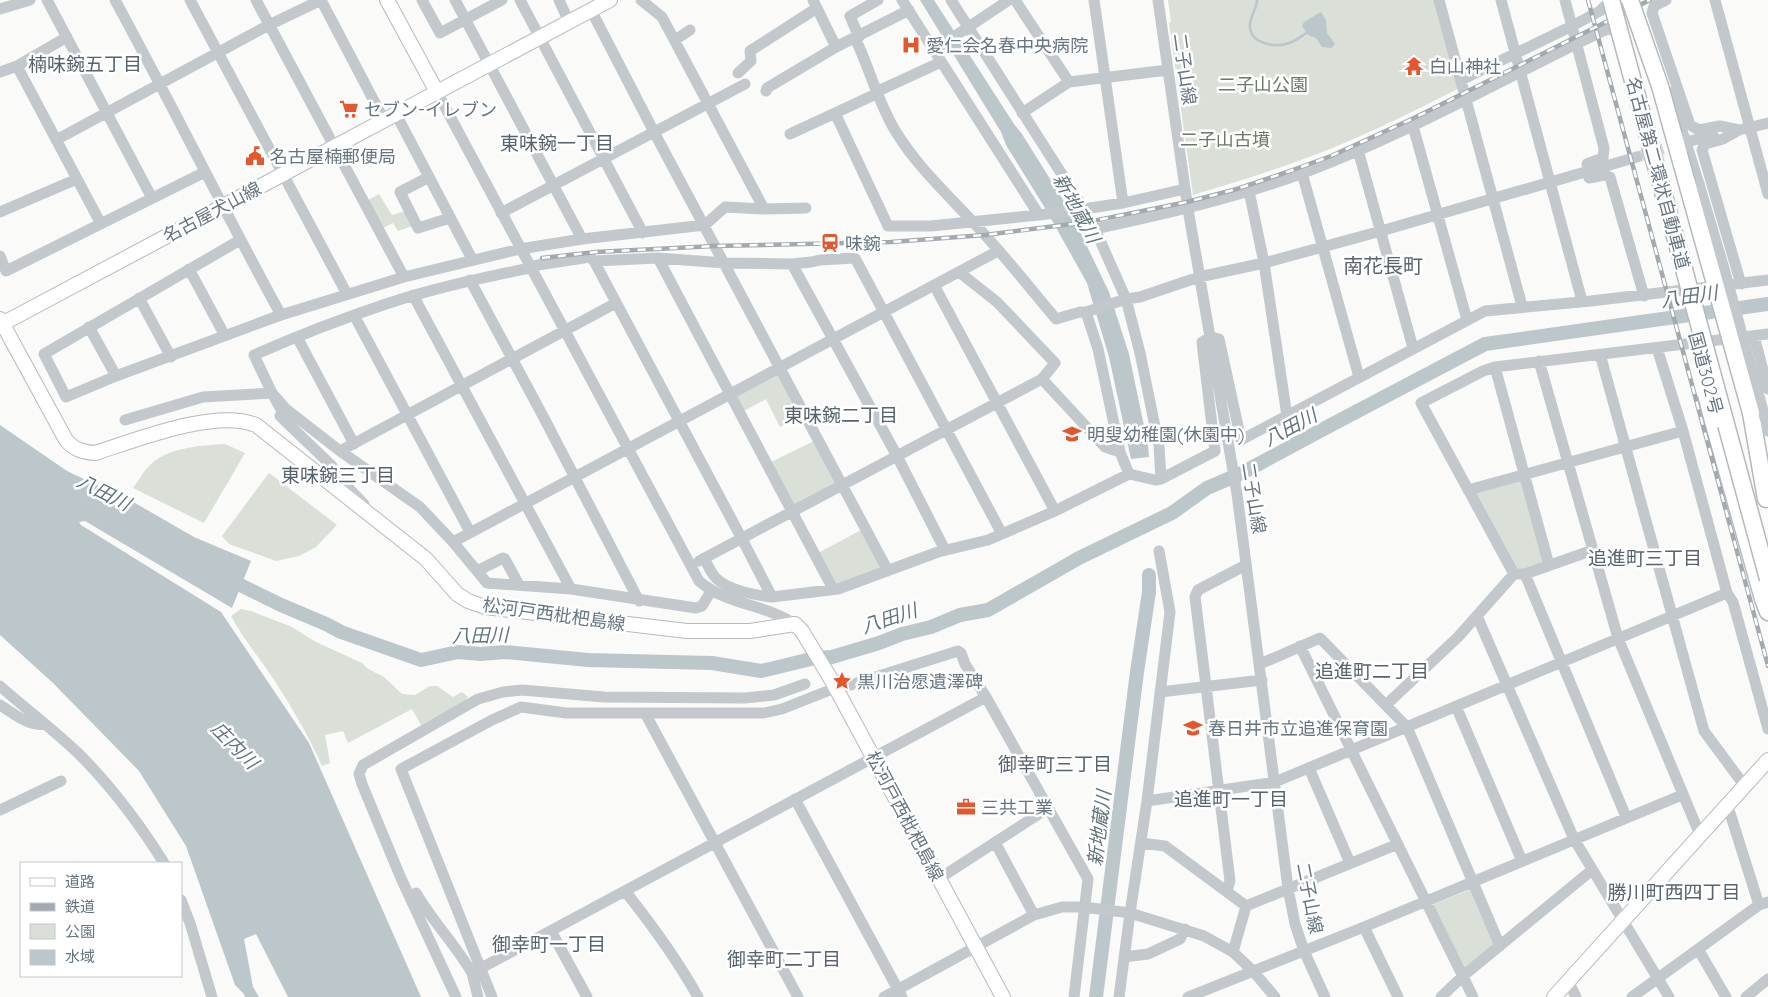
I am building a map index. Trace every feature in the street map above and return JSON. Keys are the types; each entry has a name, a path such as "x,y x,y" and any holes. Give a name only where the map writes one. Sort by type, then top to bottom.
{"highway":[{"name":"名古屋第二環状自動車道","path":"1622,0 1768,538"},
{"name":"国道302号","path":"1630,0 1681,188 1754,418"},
{"path":"1630,0 1660,86 1754,418 1767,503"},
{"name":"名古屋第二環状自動車道","path":"1606,1 1768,578"},
{"name":"国道302号","path":"1606,1 1682,284 1716,420 1768,601"},
{"path":"1606,1 1625,96 1768,612"}],"main road":[{"path":"387,0 436,92"},
{"name":"名古屋犬山線","path":"1,320 223,206 569,22 599,4"},
{"name":"松河戸西枇杷島線","path":"1,320 66,440 73,448 83,452 95,453 180,427 228,420 248,422 256,425 426,559 457,594 485,607 687,631 750,631 799,627 874,757 1003,997"},
{"path":"1554,997 1744,785 1767,762"}],"street":[{"path":"0,8 30,0"},
{"path":"47,0 152,198"},
{"path":"115,0 281,315"},
{"path":"190,0 347,294"},
{"path":"256,0 404,277"},
{"path":"56,140 321,0 390,117 429,177 472,260"},
{"path":"422,0 440,34 502,0"},
{"path":"455,0 582,239"},
{"path":"520,0 644,232"},
{"path":"560,0 569,22"},
{"path":"641,0 662,17 764,209"},
{"path":"878,0 850,16 876,93 896,132 924,172 974,222 1056,319 1080,312 1088,312 1199,278 1264,263 1381,231 1637,157"},
{"path":"950,0 966,29 1084,209"},
{"path":"936,49 1009,0"},
{"path":"1016,0 1069,82"},
{"path":"1094,0 1123,203"},
{"name":"二子山線","path":"1158,0 1199,278 1237,492 1288,888 1295,924 1304,951 1325,997"},
{"path":"1439,0 1522,306"},
{"path":"1501,0 1582,301"},
{"path":"1565,0 1605,152 1600,160 1582,165 1567,177"},
{"path":"1666,0 1654,6 1653,15 1690,125 1693,128 1702,130 1720,126 1744,129"},
{"path":"1715,0 1744,129 1768,194"},
{"path":"1461,80 1600,11 1606,1"},
{"path":"599,4 654,132 781,367 888,571"},
{"path":"738,73 750,61 750,51 815,4 836,47"},
{"path":"766,91 767,88 836,47 857,38 906,5 936,49 942,62 1039,216"},
{"path":"1634,16 1653,15"},
{"path":"1634,16 1647,35 1671,97 1726,274 1754,418 1768,431"},
{"path":"1161,479 1160,446 1140,353 1123,300 1095,229 1188,209 1302,173 1413,126 1577,43 1607,29 1613,30"},
{"path":"675,40 690,30"},
{"path":"1647,35 1662,43"},
{"path":"0,72 17,66 67,37"},
{"path":"1662,72 1668,59"},
{"path":"790,134 942,62"},
{"path":"17,66 101,224"},
{"path":"1022,113 1069,82 1168,70"},
{"path":"501,213 746,84"},
{"path":"436,92 699,581 711,591 728,599 781,615 799,627"},
{"path":"1662,119 1671,97"},
{"path":"835,113 888,226 931,226 1039,216 1123,203 1185,189"},
{"path":"1684,142 1768,123"},
{"path":"1413,126 1467,320"},
{"path":"1741,284 1702,150 1705,144 1723,139 1744,129"},
{"path":"1358,150 1413,348"},
{"path":"0,256 6,271 205,172"},
{"path":"1302,173 1359,377"},
{"path":"1567,177 1585,179 1605,174 1610,177 1644,296"},
{"path":"429,177 400,192 418,228 450,218"},
{"path":"0,212 77,179"},
{"path":"1249,191 1264,263 1287,416"},
{"path":"240,240 44,354 66,397 116,376 281,315 404,277 520,249 582,239 704,225 725,207 764,209 806,208"},
{"path":"453,542 998,251"},
{"path":"372,516 374,514 329,468 332,466 280,416 283,413 254,355 354,315 414,295 538,265 590,257 594,261 680,420 772,596"},
{"path":"658,258 833,589"},
{"path":"594,261 658,258 725,263 792,264 855,258 1002,534"},
{"path":"792,264 897,456 945,550"},
{"path":"189,269 226,336"},
{"path":"690,566 1042,379 1053,367 1055,363 997,302 959,272"},
{"path":"470,280 640,601"},
{"path":"704,558 717,580 728,586 762,596 833,589 858,582 945,550 988,540 1055,511 1129,474 1154,480 1161,479 1215,451 1202,342 1211,338 1219,339 1241,440 1485,311 1522,306 1644,296 1768,280"},
{"path":"934,285 1055,511"},
{"path":"414,295 570,589"},
{"path":"139,298 171,357"},
{"path":"340,452 616,303"},
{"path":"1088,312 1098,349 1120,452 1129,474"},
{"path":"354,315 470,532"},
{"path":"89,327 116,376"},
{"path":"1626,817 1562,662 1519,574 1468,490 1421,403 1482,370 1495,367 1539,360 1768,334"},
{"path":"1754,336 1768,389"},
{"path":"297,337 354,444"},
{"path":"1657,348 1683,431 1727,593 1734,602 1768,729"},
{"path":"1600,354 1704,731 1744,785"},
{"path":"1539,360 1618,638 1700,835"},
{"path":"1495,367 1549,566"},
{"path":"1042,379 1106,447 1120,452"},
{"path":"125,420 203,397 272,393"},
{"path":"272,393 286,409 340,452 420,507 453,542 487,583 570,589 696,608 702,606 711,591"},
{"path":"1468,490 1683,431"},
{"path":"1386,705 1519,574 1549,566 1593,550"},
{"path":"1119,997 1147,801 1170,612 1159,551"},
{"path":"477,571 503,558 519,585"},
{"path":"1227,891 1230,881 1195,597 1198,590 1246,565"},
{"path":"1147,801 1275,782 1727,593"},
{"path":"1476,616 1574,840 1669,997"},
{"path":"1260,664 1320,638 1407,727 1500,946"},
{"path":"1300,646 1473,997"},
{"path":"492,997 476,971 401,769 492,720 521,707 566,713 764,713 782,709 833,684 844,687 958,651 986,697 1088,879 1074,997"},
{"path":"1160,692 1262,680"},
{"path":"456,997 400,876 360,780 360,769 370,760 478,699 515,690 604,697 763,697 805,684"},
{"path":"0,686 78,753 122,802 163,862"},
{"path":"476,971 986,697"},
{"path":"0,706 32,724 37,726 44,724"},
{"path":"1456,706 1522,861"},
{"path":"645,714 798,997"},
{"path":"1309,768 1350,863"},
{"path":"0,810 61,781"},
{"path":"1188,997 1426,902 1682,794"},
{"path":"795,799 900,993"},
{"path":"940,878 1048,808"},
{"path":"1632,997 1763,904 1730,814 1724,808"},
{"path":"995,842 1034,915"},
{"path":"1141,843 1165,846 1246,906"},
{"path":"1246,906 1398,844"},
{"path":"1441,997 1463,976 1592,870"},
{"path":"400,876 406,877 429,915 476,971 478,997"},
{"path":"625,891 656,929 684,971 698,997"},
{"path":"182,903 212,997"},
{"path":"1233,952 1246,906"},
{"path":"884,997 900,993 976,947 1034,915 1062,907 1084,907 1130,913 1204,936 1233,952 1253,971 1270,996"},
{"path":"1364,927 1398,997"},
{"path":"1124,957 1148,954 1180,939 1185,929"},
{"path":"551,931 587,997"},
{"path":"1698,950 1726,997"},
{"path":"1746,997 1768,980"},
{"path":"1568,982 1576,997"}],"green space":[{"name":"二子山公園","path":"1168,0 1434,0 1458,89 1379,128 1330,149 1279,168 1193,195 1169,23 1171,22"},
{"path":"379,194 392,215 405,211 412,226 398,231 393,223 383,228 368,200"},
{"path":"778,372 803,415 780,427 766,399 742,412 736,394"},
{"path":"814,441 838,484 794,507 771,462"},
{"path":"225,444 245,453 204,523 133,488 144,472 160,457 181,449"},
{"path":"269,473 337,525 316,547 299,556 276,561 229,544 222,536"},
{"path":"1519,480 1522,482 1543,561 1542,564 1520,572 1517,570 1475,496 1476,492"},
{"path":"863,529 882,566 881,570 838,585 835,584 818,553"},
{"path":"241,609 292,627 314,641 362,663 368,669 384,677 402,694 415,695 430,686 437,686 453,697 462,692 468,697 465,701 421,725 412,709 348,743 343,731 325,735 330,763 322,766 289,704 231,616"},
{"path":"1469,890 1472,891 1494,943 1493,946 1466,969 1463,968 1433,907 1434,904"}],"water":[{"path":"920,0 934,0 1070,211 1109,292 1129,354 1149,457 1131,459 1109,357 1087,283 1045,208 1006,145 1001,132"},
{"path":"1321,12 1326,20 1327,33 1335,44 1332,48 1322,47 1316,38 1308,35 1302,26 1304,22"},
{"name":"庄内川","path":"0,425 67,471 135,503 194,537 251,561 232,608 85,521 79,522 221,612 309,743 421,997 288,997 256,934 244,939 253,987 259,997 245,997 235,985 186,846 139,771 53,683 0,635"}],"waterway":[{"path":"1257,0 1250,27 1251,33 1259,41 1271,45 1284,44 1306,33"},
{"name":"八田川","path":"224,577 341,632 421,660 458,652 481,654 505,652 588,660 712,663 761,671 815,658 832,657 902,634 931,627 960,615 988,610 1079,558 1172,513 1207,488 1242,473 1485,344 1768,304"},
{"name":"新地蔵川","path":"1096,997 1137,672 1149,592 1149,575"}],"tunnel":[{"path":"1637,157 1679,144"}],"railway":[{"path":"1588,0 1768,666"},
{"path":"542,258 596,252 715,246 891,242 985,235 1088,222 1187,202 1237,189 1331,156 1414,118 1650,0"}],"place":[{"name":"愛仁会名春中央病院","path":"911,45"},
{"name":"白山神社","path":"1414,66"},
{"name":"セブン-イレブン","path":"349,109"},
{"name":"名古屋楠郵便局","path":"255,156"},
{"name":"味鋺","path":"830,243"},
{"name":"明叟幼稚園(休園中)","path":"1072,434"},
{"name":"黒川治愿遺澤碑","path":"842,681"},
{"name":"春日井市立追進保育園","path":"1193,728"},
{"name":"三共工業","path":"966,807"}],"district":[{"name":"楠味鋺五丁目","path":"85,64"},
{"name":"東味鋺一丁目","path":"557,143"},
{"name":"南花長町","path":"1383,265"},
{"name":"東味鋺二丁目","path":"841,415"},
{"name":"東味鋺三丁目","path":"338,475"},
{"name":"追進町三丁目","path":"1645,558"},
{"name":"追進町二丁目","path":"1372,671"},
{"name":"御幸町三丁目","path":"1055,764"},
{"name":"追進町一丁目","path":"1231,799"},
{"name":"勝川町西四丁目","path":"1674,892"},
{"name":"御幸町一丁目","path":"549,944"},
{"name":"御幸町二丁目","path":"784,959"}],"park label":[{"name":"二子山古墳","path":"1225,139"}]}
